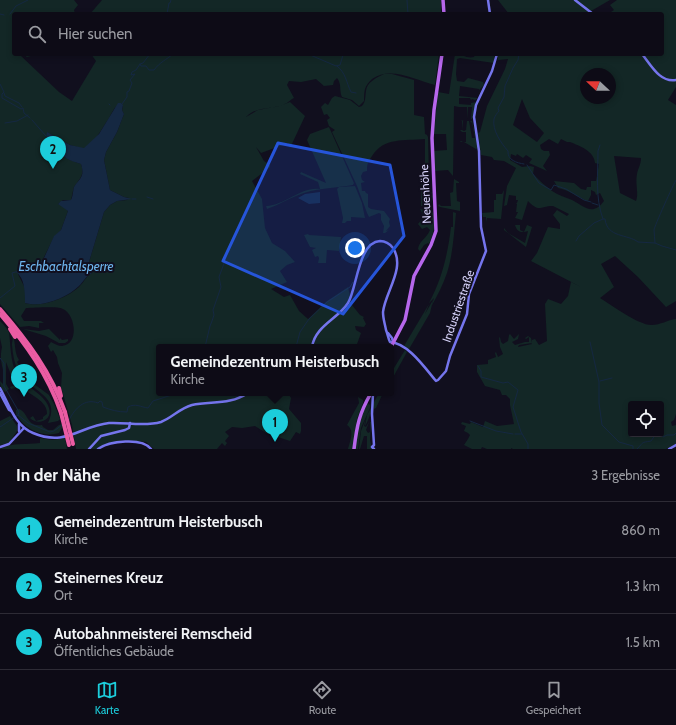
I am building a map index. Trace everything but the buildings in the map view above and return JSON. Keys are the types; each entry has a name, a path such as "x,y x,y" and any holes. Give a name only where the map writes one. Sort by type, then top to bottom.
{"highway":[{"path":"0,308 42,364 54,386 63,412 71,447"},
{"path":"0,314 21,329"},
{"path":"8,320 15,337"},
{"path":"59,388 65,408 63,412"},
{"path":"53,398 59,411 63,412"}],"main road":[{"path":"444,0 444,12"},
{"name":"Neuenhöhe","path":"393,342 405,320 414,276 431,245 436,231 437,223 432,153 433,130 442,56"},
{"path":"354,449 358,420 370,396"}],"street":[{"path":"488,0 490,12"},
{"path":"575,0 590,12"},
{"name":"Industriestraße","path":"393,342 408,350 419,360 437,381 445,371 467,314 469,294 486,251 482,235 479,150 474,116 477,102 492,71 496,56"},
{"path":"644,56 659,74 667,80 676,80"},
{"path":"313,344 318,333 349,302 364,256 372,243 377,241 384,241 388,243 396,254 396,270 383,314 387,333 390,341 393,342"},
{"path":"0,388 11,411 24,428 41,435 59,437 74,435 103,424 150,424 160,422 189,406 231,401 242,396"},
{"path":"0,393 11,411"},
{"path":"372,396 374,448"},
{"path":"367,399 372,405"},
{"path":"18,422 19,431"},
{"path":"88,449 101,436 125,430 129,428 130,423"},
{"path":"16,437 19,431 24,428"},
{"path":"0,447 9,444 24,428"},
{"path":"98,449 114,443 126,441 147,444 151,449"},
{"path":"669,449 676,445"}],"highlighted area":[{"path":"278,143 390,165 404,236 343,314 223,261"}],"green space":[{"path":"0,0 74,0 78,5 74,10 74,12 12,12 12,56 21,56 59,92 72,101 96,61 92,56 439,56 435,85 403,75 379,75 372,79 365,88 364,101 359,106 352,100 342,97 337,78 333,85 324,86 316,79 301,82 289,81 287,85 294,98 280,106 290,102 305,116 290,148 288,143 261,153 256,147 264,161 270,165 270,167 252,181 262,199 265,228 272,243 285,251 295,262 287,265 280,271 287,282 271,289 284,297 290,295 299,311 308,319 327,301 348,287 351,300 353,301 352,305 360,315 364,317 363,318 366,324 364,327 355,326 356,330 361,333 357,344 156,344 156,396 290,396 291,398 289,409 301,423 300,434 296,432 290,441 266,433 255,426 242,428 232,427 225,432 229,436 225,441 227,443 225,446 222,443 217,449 154,449 146,442 123,440 97,449 76,449 72,425 61,387 62,373 57,357 53,350 51,352 48,346 51,342 62,346 68,344 73,335 73,322 67,312 60,308 26,308 21,316 24,321 41,321 44,323 39,323 39,328 29,326 20,327 0,304","holes":["121,103 124,114 117,132 106,152 104,160 110,190 129,198 127,200 117,201 110,205 104,212 89,262 89,267 92,273 79,287 68,295 46,303 25,303 25,288 18,274 20,270 36,267 41,263 54,237 61,230 68,211 63,206 58,204 63,200 71,200 74,187 82,174 81,164 70,160 57,152 47,138 48,133 70,145 84,149 97,136 113,111"]},
{"path":"102,0 441,0 441,12 92,12"},
{"path":"498,0 610,0 591,11 592,12 507,12"},
{"path":"617,0 676,0 676,87 668,100 676,105 676,301 666,307 638,277 615,256 601,264 614,287 600,298 640,322 647,324 655,325 676,319 676,414 674,420 671,422 672,426 676,425 676,444 666,449 487,449 482,447 481,449 472,449 464,445 470,435 464,431 466,426 461,424 462,422 470,424 471,422 483,427 485,421 497,426 514,424 510,399 506,395 502,395 500,390 485,386 477,372 477,365 488,364 488,360 496,357 496,352 498,357 503,354 500,347 500,337 503,344 508,341 510,334 514,339 519,334 518,339 512,342 515,345 529,342 529,337 526,339 525,338 528,336 531,338 532,343 532,340 535,339 539,345 547,341 545,304 548,299 561,304 568,296 571,282 581,287 531,261 537,253 548,227 560,229 560,224 553,215 557,210 567,216 569,214 553,206 537,208 528,201 522,220 515,218 518,212 516,212 516,203 518,200 516,200 516,196 509,195 507,205 504,206 507,186 516,168 504,161 494,160 492,157 481,155 478,133 480,132 487,106 505,69 508,59 498,60 498,56 664,56 664,12 611,12 614,10 610,5","holes":["522,99 530,118 544,133 537,142 513,125","549,139 558,144 561,139 578,145 589,152 595,163 599,164 596,181 591,181 591,187 587,187 586,190 581,189 574,183 554,181 558,188 566,190 588,201 591,195 591,190 595,192 596,195 600,193 604,201 600,206 588,209 557,194 533,174 534,167 522,167 510,160 511,154 516,156 517,154 523,158 526,155 532,159 529,163 547,171 543,166 550,155 549,151 544,151 541,149 540,145","614,156 641,158 641,163 637,172 636,201 620,193","532,344 518,347 519,345"]},
{"path":"455,56 495,56 494,63 460,58 457,59 457,81 464,82 468,78 483,82 484,85 479,90 460,86 459,96 478,98 471,100 470,98 459,98 459,104 471,105 471,103 476,102 472,119 472,107 468,107 467,119 467,107 454,106 453,176 448,170 434,171 433,151 447,150 446,134 434,134 438,92 449,94"},
{"path":"384,74 392,74 414,80 414,115 424,117 425,134 428,137 429,179 427,179 426,182 428,182 428,184 425,184 425,182 423,183 424,187 427,188 426,190 430,193 433,192 431,194 433,196 431,206 421,206 421,173 423,173 423,177 425,176 425,139 395,141 382,146 372,156 367,171 363,172 361,176 362,180 365,182 361,183 362,191 365,191 368,194 368,207 371,209 384,211 390,219 390,226 386,231 389,230 383,233 384,226 381,220 381,214 379,213 369,217 357,186 332,132 335,130 329,126 327,120 330,118 327,114 324,115 321,107 325,103 328,105 335,96 350,100 359,107 362,106 365,101 368,85"},
{"path":"467,121 469,121 472,138 475,138 472,123 470,121 472,121 478,148 476,149 464,142 466,142 466,132 462,132 460,130 466,130"},
{"path":"329,127 354,183 353,185 304,193 267,209 266,206 273,205 307,190 320,189 318,182 300,174 301,172 326,183 307,140 310,134"},
{"path":"454,179 459,182 456,183 457,201 460,202 460,211 438,206 439,204 441,206 451,206 450,193 453,192"},
{"path":"355,186 362,203 365,218 351,217 351,221 342,223 343,218 337,189 339,187"},
{"path":"504,190 501,219 487,218 486,222 486,217 483,217 482,213 494,212 494,200 496,200 496,194 502,194"},
{"path":"420,209 432,211 435,218 435,223 429,244 424,245 420,251 418,249 419,246 430,230 427,227 422,229 418,224 423,215"},
{"path":"453,212 456,213 451,258 444,282 431,307 434,298 429,303 441,275 451,227 453,227"},
{"path":"515,225 520,225 520,230 524,232 517,230"},
{"path":"527,225 532,227 526,247 504,230 504,228 508,233 525,243 528,231 524,232"},
{"path":"308,234 341,237 339,251 327,250 326,263 318,263 319,258 318,256 315,257 312,250 316,248 310,247 304,235"},
{"path":"433,300 430,313 409,349 404,346 429,304 425,314"},
{"path":"0,321 7,328 9,333 12,358 16,372 24,382 39,394 47,403 50,412 49,416 41,422 37,422 30,418 33,416 36,421 43,419 43,417 47,414 44,405 37,398 20,387 11,389 10,387 15,385 6,362 6,384 9,389 5,392 4,390 3,392 0,381 3,384"},
{"path":"23,329 39,331 49,329 60,340 60,338 62,340 68,339 68,341 65,343 59,343 46,336"},
{"path":"11,332 14,339 17,357 19,360 17,362 20,367 24,366 25,368 23,373 19,372 17,369 13,355 13,339 11,335 10,336"},
{"path":"405,350 407,352 394,376 394,368"},
{"path":"30,375 34,384 49,395 60,419 58,421 48,423 51,415 50,403 42,394 26,381 25,377"},
{"path":"377,396 382,396 376,408 374,409 373,406 365,426 367,415"},
{"path":"358,397 363,400 363,403 357,419 353,449 348,449 351,439 351,430 347,425 359,403"},
{"path":"367,403 370,405 370,408 361,428 358,449 355,449 357,427"},
{"path":"19,409 25,413 30,422 33,424 42,425 48,430 53,430 62,424 62,428 59,433 53,434 34,431 19,419 16,414 16,410"},
{"path":"10,416 17,426 17,431 9,443 0,445 0,421"},
{"path":"366,418 364,426 366,427 369,422 366,430 368,433 370,432 371,422 370,440 372,449 367,449 367,436 364,436 359,449 361,431"},
{"path":"40,438 52,440 65,438 67,449 0,449 15,445 40,443"}],"water":[{"name":"Eschbachtalsperre","path":"118,103 123,105 122,110 124,114 117,132 106,152 104,160 110,190 132,199 117,201 110,205 104,212 89,262 89,267 92,273 79,286 68,294 54,301 39,304 25,303 25,290 23,282 16,272 38,265 44,258 54,236 61,230 68,211 58,204 61,201 71,200 74,187 82,175 81,164 65,157 50,144 47,140 47,132 70,145 84,148 99,134"},
{"path":"320,192 320,203 309,204 298,198 305,194"}],"waterway":[{"path":"10,14 16,6 28,0"},
{"path":"167,12 171,0"},
{"path":"407,0 408,12"},
{"path":"0,14 4,15"},
{"path":"122,104 127,97 127,92 129,91 132,83 130,80 135,74 131,75 132,72 136,70 148,56"},
{"path":"140,64 141,66 146,66 149,70 154,70 170,56"},
{"path":"313,56 336,66 340,65 343,56"},
{"path":"519,56 505,86 504,97 498,108 499,111 494,118 494,128 508,151 509,157 516,162 524,164"},
{"path":"337,66 344,75 351,92 356,93"},
{"path":"0,84 4,92 2,94 2,98 21,109 23,108 24,113 30,118"},
{"path":"4,93 5,96 19,103 22,107"},
{"path":"5,123 17,121 28,115"},
{"path":"32,120 46,136"},
{"path":"600,145 598,151 598,194 600,211 607,225 614,233 618,235 634,239 638,242 655,243 676,250"},
{"path":"527,165 539,183 551,190 554,185 566,189 584,200 591,202"},
{"path":"655,243 654,230 676,180"},
{"path":"147,197 153,199"},
{"path":"592,203 598,205"},
{"path":"576,241 579,236 594,223 603,219"},
{"path":"206,344 214,315 213,310 221,287 219,277 226,258"},
{"path":"0,298 15,286 12,273 19,271"},
{"path":"297,344 300,332 309,319 327,302 350,287 353,282"},
{"path":"590,342 599,382 599,403 602,425 619,442 633,446 633,449"},
{"path":"0,358 4,363 4,386 19,412 18,415 0,427"},
{"path":"478,366 481,371 481,377 503,383 508,382 518,390 513,407 521,432 528,444 528,449"},
{"path":"600,381 612,378"},
{"path":"69,420 77,408 89,402 98,403 100,401 102,402 103,407 115,411 127,412 128,407 136,405 148,408 153,401 169,396"},
{"path":"18,415 28,423 50,432 62,425"},
{"path":"470,421 496,431 513,434"},
{"path":"664,436 674,435 676,433"},
{"path":"515,434 522,434"},
{"path":"637,449 643,443 651,441 654,437"}],"place":[{"name":"Steinernes Kreuz","path":"53,169"},
{"name":"Autobahnmeisterei Remscheid","path":"24,397"},
{"name":"Gemeindezentrum Heisterbusch","path":"275,442"}]}
